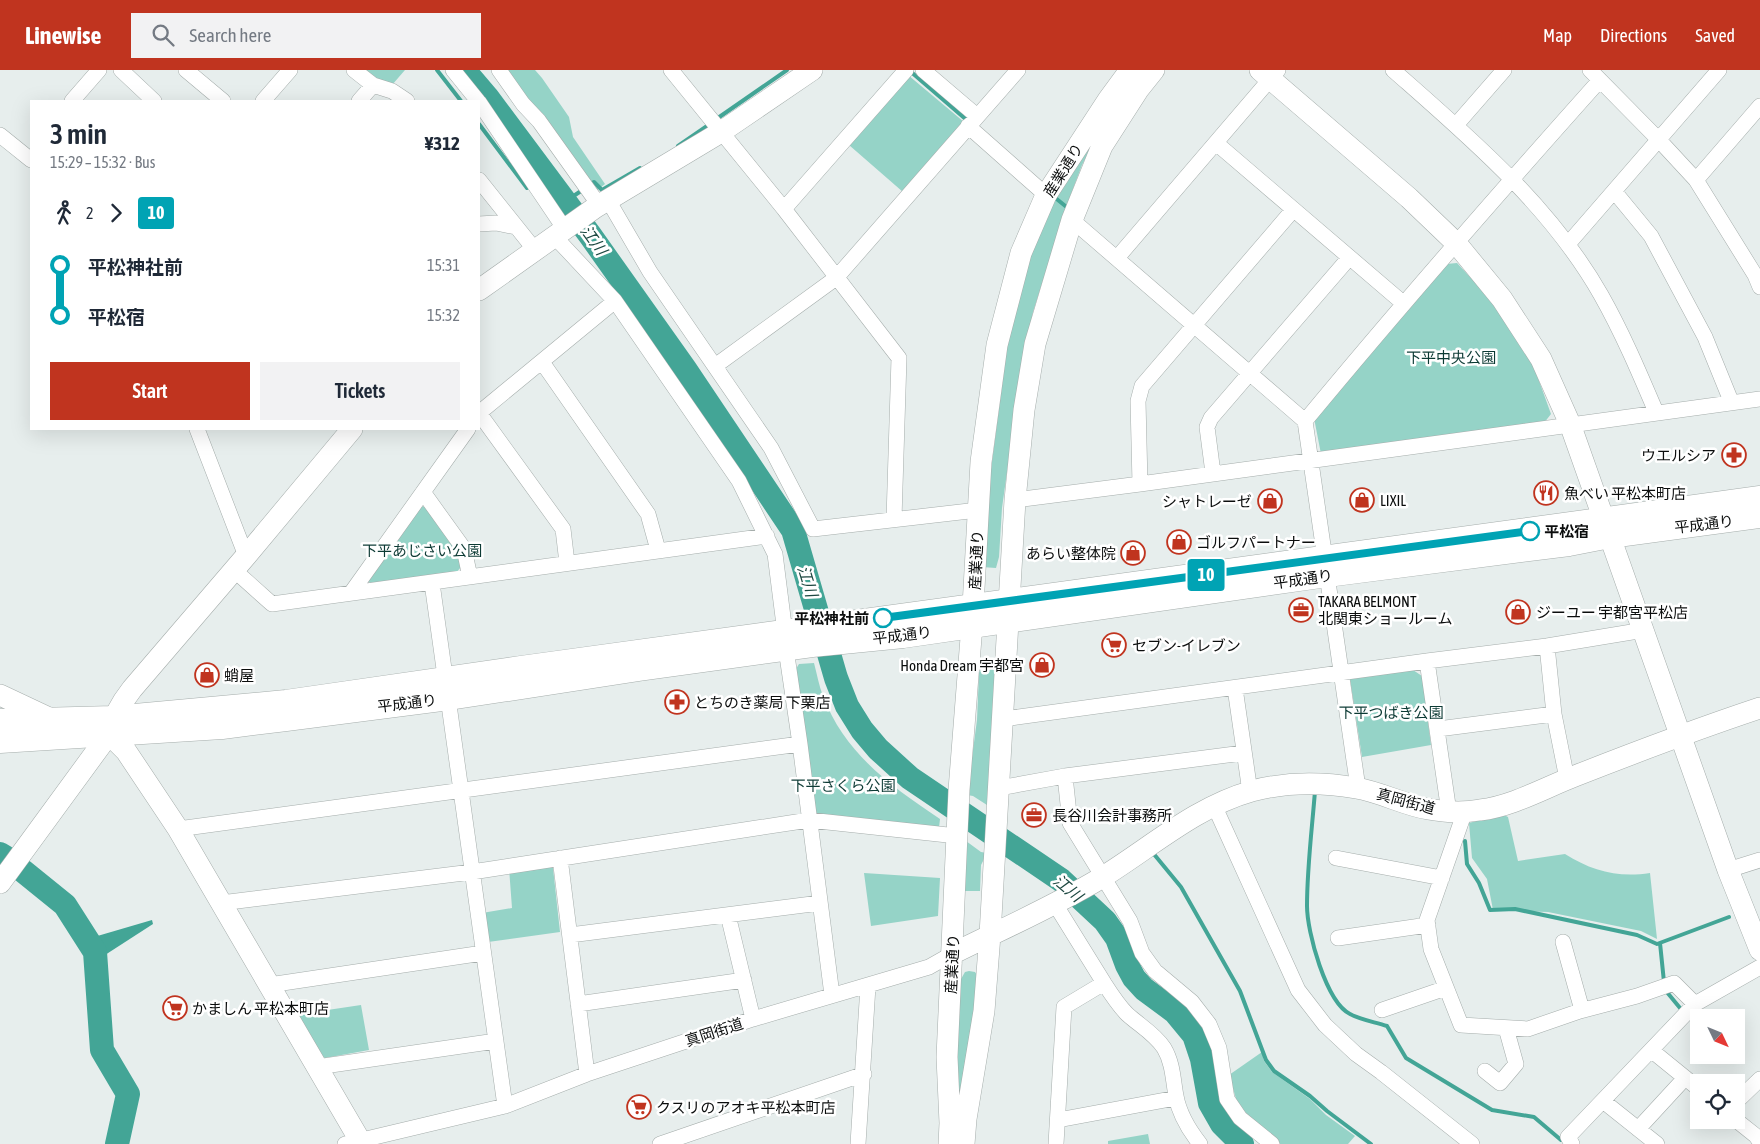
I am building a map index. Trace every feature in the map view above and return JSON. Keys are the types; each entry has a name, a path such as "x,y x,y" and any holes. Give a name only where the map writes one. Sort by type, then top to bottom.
{"main road":[{"name":"平成通り","path":"0,741 286,702 447,689 639,669 797,639 1010,612 1607,528 1760,498"},
{"name":"平成通り","path":"1607,528 1760,516"},
{"name":"平成通り","path":"0,721 51,719 111,726"}],"street":[{"path":"73,100 98,70"},
{"path":"120,70 153,100"},
{"path":"186,70 222,100"},
{"path":"264,100 290,70"},
{"path":"354,70 373,85 392,91 406,100"},
{"path":"454,70 476,100"},
{"path":"499,70 523,104 539,121 602,204 772,448 813,529 978,510"},
{"path":"672,70 784,209 899,358 894,519"},
{"path":"480,289 562,230 721,132 812,70"},
{"path":"784,209 906,70"},
{"path":"923,70 1046,195"},
{"path":"715,366 836,278 1018,70"},
{"name":"産業通り","path":"949,1144 947,1057 959,790 973,616 981,462 997,345 1021,253 1046,195 1108,100 1130,70"},
{"name":"産業通り","path":"990,935 1016,500 1024,410 1035,344 1072,220 1102,146 1138,90 1154,70"},
{"path":"1393,70 1456,125 1512,179 1568,244 1601,294 1634,359 1656,412"},
{"path":"1456,125 1504,70"},
{"path":"1568,244 1659,140 1712,72"},
{"path":"1117,258 1216,143 1270,73 1409,198 1456,243 1502,299 1541,359 1570,424 1728,870 1760,950"},
{"path":"1305,421 1403,303 1512,179 1595,75 1696,180 1758,278"},
{"path":"360,100 373,85"},
{"path":"480,105 562,230 615,301 739,481 775,554 797,639 800,744 808,820 832,995"},
{"path":"1696,180 1760,106"},
{"path":"0,135 30,157"},
{"path":"1216,143 1403,303"},
{"path":"480,181 534,250"},
{"path":"1614,191 1651,236 1705,337 1731,402"},
{"path":"1140,484 1138,401 1142,386 1293,210"},
{"path":"1072,220 1305,421 1358,788"},
{"path":"480,224 496,222 516,227"},
{"path":"1213,473 1207,427 1211,418 1350,258"},
{"path":"480,412 615,301"},
{"path":"542,362 648,514 658,550"},
{"path":"1016,500 1760,398"},
{"path":"480,414 563,529 567,563"},
{"path":"197,430 240,563 272,604 767,536"},
{"path":"0,883 111,726 121,702 351,430"},
{"path":"350,593 467,430"},
{"path":"423,492 464,549 470,577"},
{"path":"432,583 505,1106"},
{"path":"1003,719 1546,646 1644,630"},
{"path":"1546,646 1554,714 1567,778"},
{"path":"1427,661 1438,729 1457,811 1442,878 1427,920 1431,949 1460,1025 1528,1029 1582,1010 1637,996 1674,983 1695,1004"},
{"path":"1235,688 1250,792"},
{"path":"0,695 51,719"},
{"name":"真岡街道","path":"356,1143 505,1106 587,1074 753,1019 929,967 1058,902 1214,805 1250,792 1305,783 1358,788 1427,809 1481,810 1514,801 1680,734 1760,708"},
{"path":"1438,729 1554,714"},
{"path":"111,726 178,829 317,1067 356,1143"},
{"path":"178,829 800,744"},
{"path":"999,788 1065,776 1243,753"},
{"path":"1065,776 1070,824 1096,880 1130,920 1142,953 1155,971 1192,1002 1209,1024 1219,1048 1227,1099 1240,1118 1272,1144"},
{"path":"1214,805 1298,990 1325,1025 1356,1054 1472,1144"},
{"path":"221,903 472,872 808,820 957,833"},
{"path":"560,858 587,1074"},
{"path":"1336,858 1442,878"},
{"path":"1728,870 1760,860"},
{"path":"1058,902 1104,983 1120,1006 1154,1036 1163,1047 1169,1059 1174,1077 1176,1098 1182,1114 1200,1144"},
{"path":"570,935 820,903"},
{"path":"728,915 753,1019"},
{"path":"1338,938 1428,925"},
{"path":"964,1144 966,1119 984,1011 990,935"},
{"path":"1563,942 1582,1010"},
{"path":"269,985 484,954"},
{"path":"1572,1144 1568,1137 1695,1004 1760,968"},
{"path":"578,1004 744,980"},
{"path":"1056,1144 1064,1007 1104,983"},
{"path":"858,1144 864,1074 868,986"},
{"path":"1382,1010 1446,988"},
{"path":"1485,1071 1500,1083 1516,1064 1506,1028"},
{"path":"317,1067 496,1041"},
{"path":"1651,1050 1690,1082"},
{"path":"660,1144 864,1074"},
{"path":"1638,1129 1685,1078"},
{"path":"1745,1093 1760,1079"},
{"path":"1058,1120 1176,1098"},
{"path":"1604,1101 1657,1144"},
{"path":"1745,1127 1760,1142"}],"green space":[{"path":"358,70 405,70 392,85 364,75"},
{"path":"491,70 535,70 569,117 573,137 605,184 587,198 528,116"},
{"path":"908,75 964,122 903,192 849,145"},
{"path":"1103,125 1082,165 1068,202 1033,312 1021,372 1002,508 999,557 996,568 982,567 980,553 1015,287 1057,191"},
{"name":"下平中央公園","path":"1457,263 1497,306 1534,367 1551,414 1544,423 1321,454 1314,418 1446,264"},
{"name":"下平あじさい公園","path":"428,506 456,548 461,567 455,574 371,586 367,577 417,507"},
{"path":"983,660 997,660 987,805 973,796 967,795 977,720 979,673"},
{"name":"下平さくら公園","path":"814,663 823,696 832,717 844,735 871,767 887,781 940,819 939,828 820,816 813,810 794,672 799,664"},
{"name":"下平つばき公園","path":"1413,670 1422,676 1431,745 1362,757 1350,679"},
{"path":"1502,814 1508,817 1518,861 1565,854 1585,865 1606,872 1627,875 1650,873 1657,939 1641,931 1548,912 1493,910 1487,879 1472,858 1469,823"},
{"path":"966,841 981,852 987,853 981,865 980,891 961,891"},
{"path":"545,862 553,868 560,932 488,942 482,913 512,908 509,868"},
{"path":"864,873 940,878 938,916 871,926"},
{"path":"965,972 975,972 979,978 958,1113 957,1048 961,979"},
{"path":"361,1005 369,1050 325,1058 318,1053 294,1015"},
{"path":"1262,1052 1264,1061 1272,1072 1310,1099 1326,1115 1355,1136 1348,1144 1280,1144 1247,1118 1237,1102 1229,1075"},
{"path":"1148,1134 1150,1144 1108,1144 1108,1141"}],"shaded area":[{"path":"152,920 153,924 105,955 94,937"}],"waterway":[{"path":"437,70 460,100"},
{"name":"江川","path":"464,70 487,97 590,235 685,369 793,530 836,678 847,706 862,730 878,749 910,778 1061,880 1105,921 1117,938 1134,978 1144,989 1175,1012 1194,1035 1202,1059 1210,1103 1222,1124 1242,1144"},
{"path":"715,120 787,70"},
{"path":"910,71 969,122"},
{"path":"678,146 710,124"},
{"path":"480,125 527,188 532,184"},
{"path":"589,185 594,182 602,190 640,168"},
{"path":"537,180 546,174"},
{"path":"566,201 584,189"},
{"path":"1053,196 1069,209"},
{"path":"1315,791 1308,877 1308,918 1314,948 1333,996 1341,1007 1350,1014 1387,1026 1406,1058 1492,1110 1534,1117 1561,1140"},
{"path":"1465,841 1467,864 1479,883 1490,910 1515,909 1637,935 1657,944 1729,917"},
{"path":"1153,853 1181,887 1240,991 1266,1060 1274,1071 1310,1096 1371,1144"},
{"path":"0,854 5,857"},
{"path":"23,871 65,905 95,952 102,1050 128,1094 117,1144"},
{"path":"83,934 94,937"},
{"path":"1660,943 1664,982"},
{"path":"1666,991 1680,1008"}],"bus line":[{"name":"10","path":"883,618 1530,531"}],"place":[{"name":"ウエルシア","path":"1734,455"},
{"name":"魚べい 平松本町店","path":"1546,493"},
{"name":"LIXIL","path":"1362,500"},
{"name":"シャトレーゼ","path":"1270,501"},
{"name":"平松宿","path":"1530,531"},
{"name":"ゴルフパートナー","path":"1179,542"},
{"name":"あらい整体院","path":"1133,553"},
{"name":"TAKARA BELMONT 北関東ショールーム","path":"1301,610"},
{"name":"ジーユー 宇都宮平松店","path":"1518,612"},
{"name":"平松神社前","path":"883,618"},
{"name":"セブン-イレブン","path":"1114,645"},
{"name":"Honda Dream 宇都宮","path":"1042,665"},
{"name":"蛸屋","path":"207,675"},
{"name":"とちのき薬局 下栗店","path":"677,702"},
{"name":"長谷川会計事務所","path":"1034,815"},
{"name":"かましん 平松本町店","path":"175,1008"},
{"name":"クスリのアオキ平松本町店","path":"639,1107"}]}
